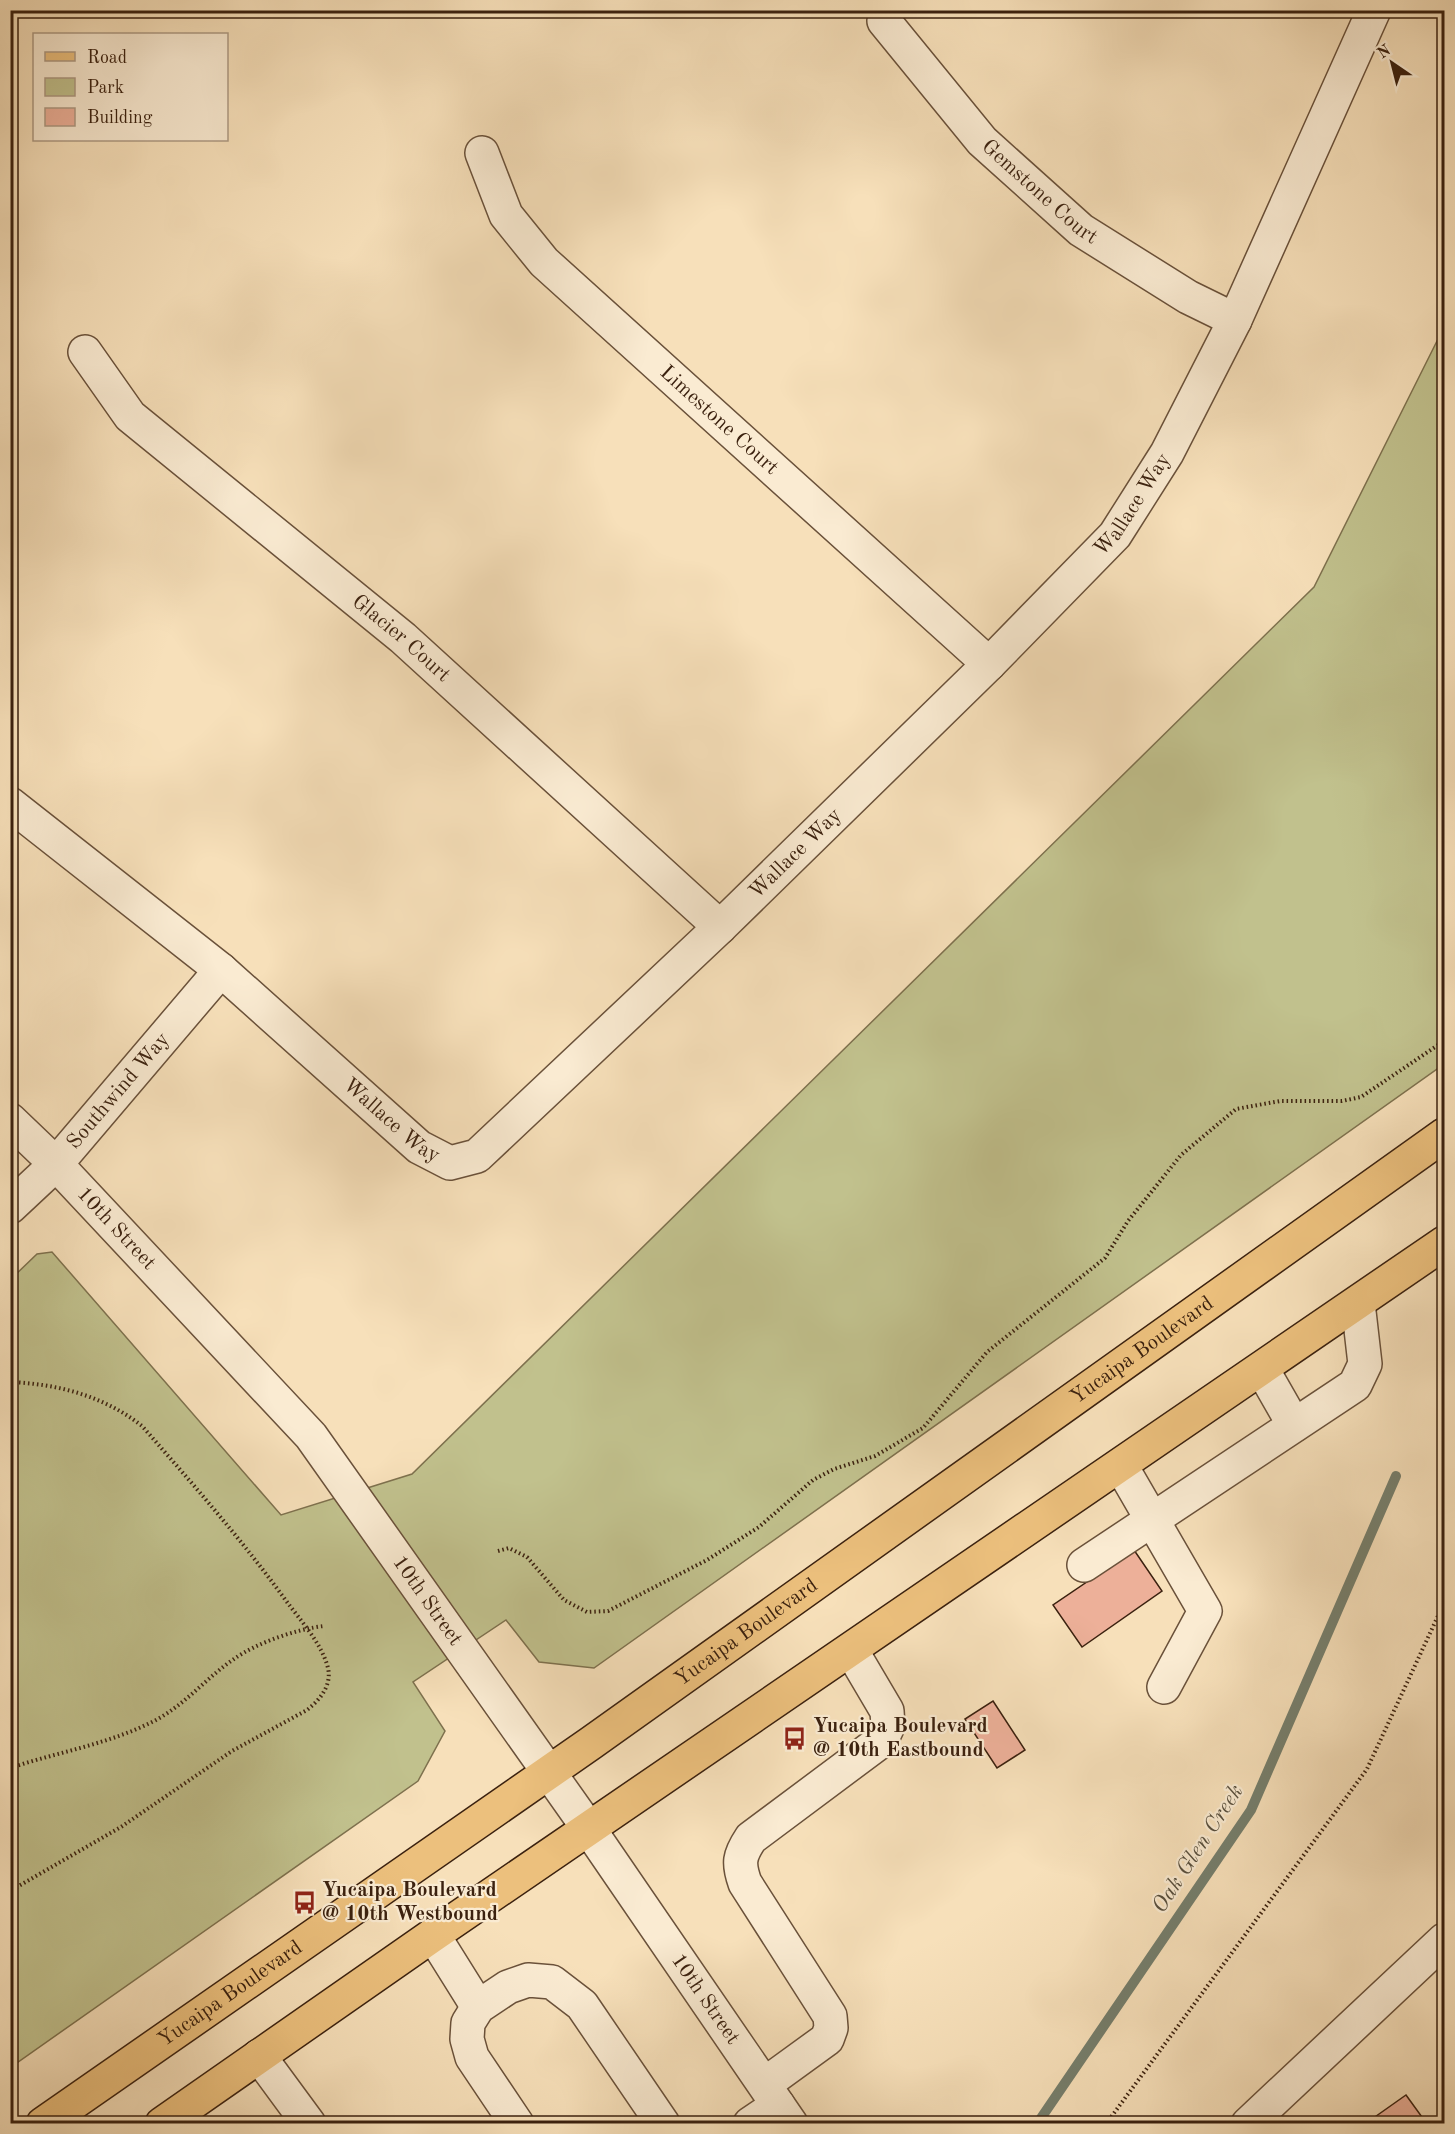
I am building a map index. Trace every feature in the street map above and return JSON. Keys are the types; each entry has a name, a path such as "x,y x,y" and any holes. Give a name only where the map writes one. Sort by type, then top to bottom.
{"main road":[{"name":"Yucaipa Boulevard","path":"44,2124 549,1772 1444,1135"},
{"path":"179,2119 259,2056 433,1935 1121,1466 1444,1242"}],"street":[{"name":"Wallace Way","path":"10,804 221,970 419,1147 450,1163 477,1156 720,927 989,664 1115,535 1167,453 1235,320 1374,10"},
{"name":"Gemstone Court","path":"884,21 982,141 1081,230 1188,297 1235,320"},
{"name":"Limestone Court","path":"482,153 506,215 544,262 989,664"},
{"name":"Glacier Court","path":"85,352 129,416 404,638 720,927"},
{"name":"Southwind Way","path":"10,1207 56,1164 221,970"},
{"name":"10th Street","path":"10,1120 56,1164 311,1436 589,1829 778,2104"},
{"path":"1084,1565 1355,1385 1365,1364 1358,1303"},
{"path":"1262,1369 1294,1425"},
{"path":"1121,1466 1205,1611 1164,1687"},
{"path":"750,2124 778,2104 826,2039 831,2028 830,2016 745,1883 740,1868 742,1851 751,1838 881,1741 888,1726 887,1711 851,1650"},
{"path":"433,1935 478,2007"},
{"path":"1248,2124 1444,1940"},
{"path":"517,2124 472,2057 467,2039 468,2024 478,2007 508,1987 528,1980 552,1982 582,2006 663,2124"},
{"path":"259,2056 309,2124"}],"path":[{"path":"498,1551 509,1548 527,1557 564,1600 587,1612 608,1611 707,1560 759,1527 813,1480 834,1468 874,1456 923,1428 987,1353 1105,1257 1128,1221 1181,1155 1236,1109 1280,1101 1342,1101 1361,1097 1444,1041"},
{"path":"10,1382 49,1385 79,1393 124,1412 142,1426 251,1552 306,1628 328,1669 327,1685 318,1702 307,1710 232,1751 121,1827 10,1891"},
{"path":"1106,2124 1367,1769 1444,1603"},
{"path":"10,1768 87,1747 154,1721 175,1709 235,1658 277,1638 306,1628 324,1626"}],"green space":[{"path":"1444,327 1444,1064 594,1668 539,1662 506,1620 413,1682 445,1731 418,1781 11,2067 11,1279 37,1254 52,1252 281,1515 412,1474 1314,587"}],"building":[{"path":"1134,1550 1162,1591 1082,1647 1053,1605"},
{"path":"993,1701 1025,1750 997,1768 965,1719"},
{"path":"1406,2095 1427,2124 1365,2124"}],"waterway":[{"name":"Oak Glen Creek","path":"1037,2124 1251,1810 1396,1476"}],"place":[{"name":"Yucaipa Boulevard @ 10th Eastbound","path":"795,1738"},
{"name":"Yucaipa Boulevard @ 10th Westbound","path":"304,1902"}]}
